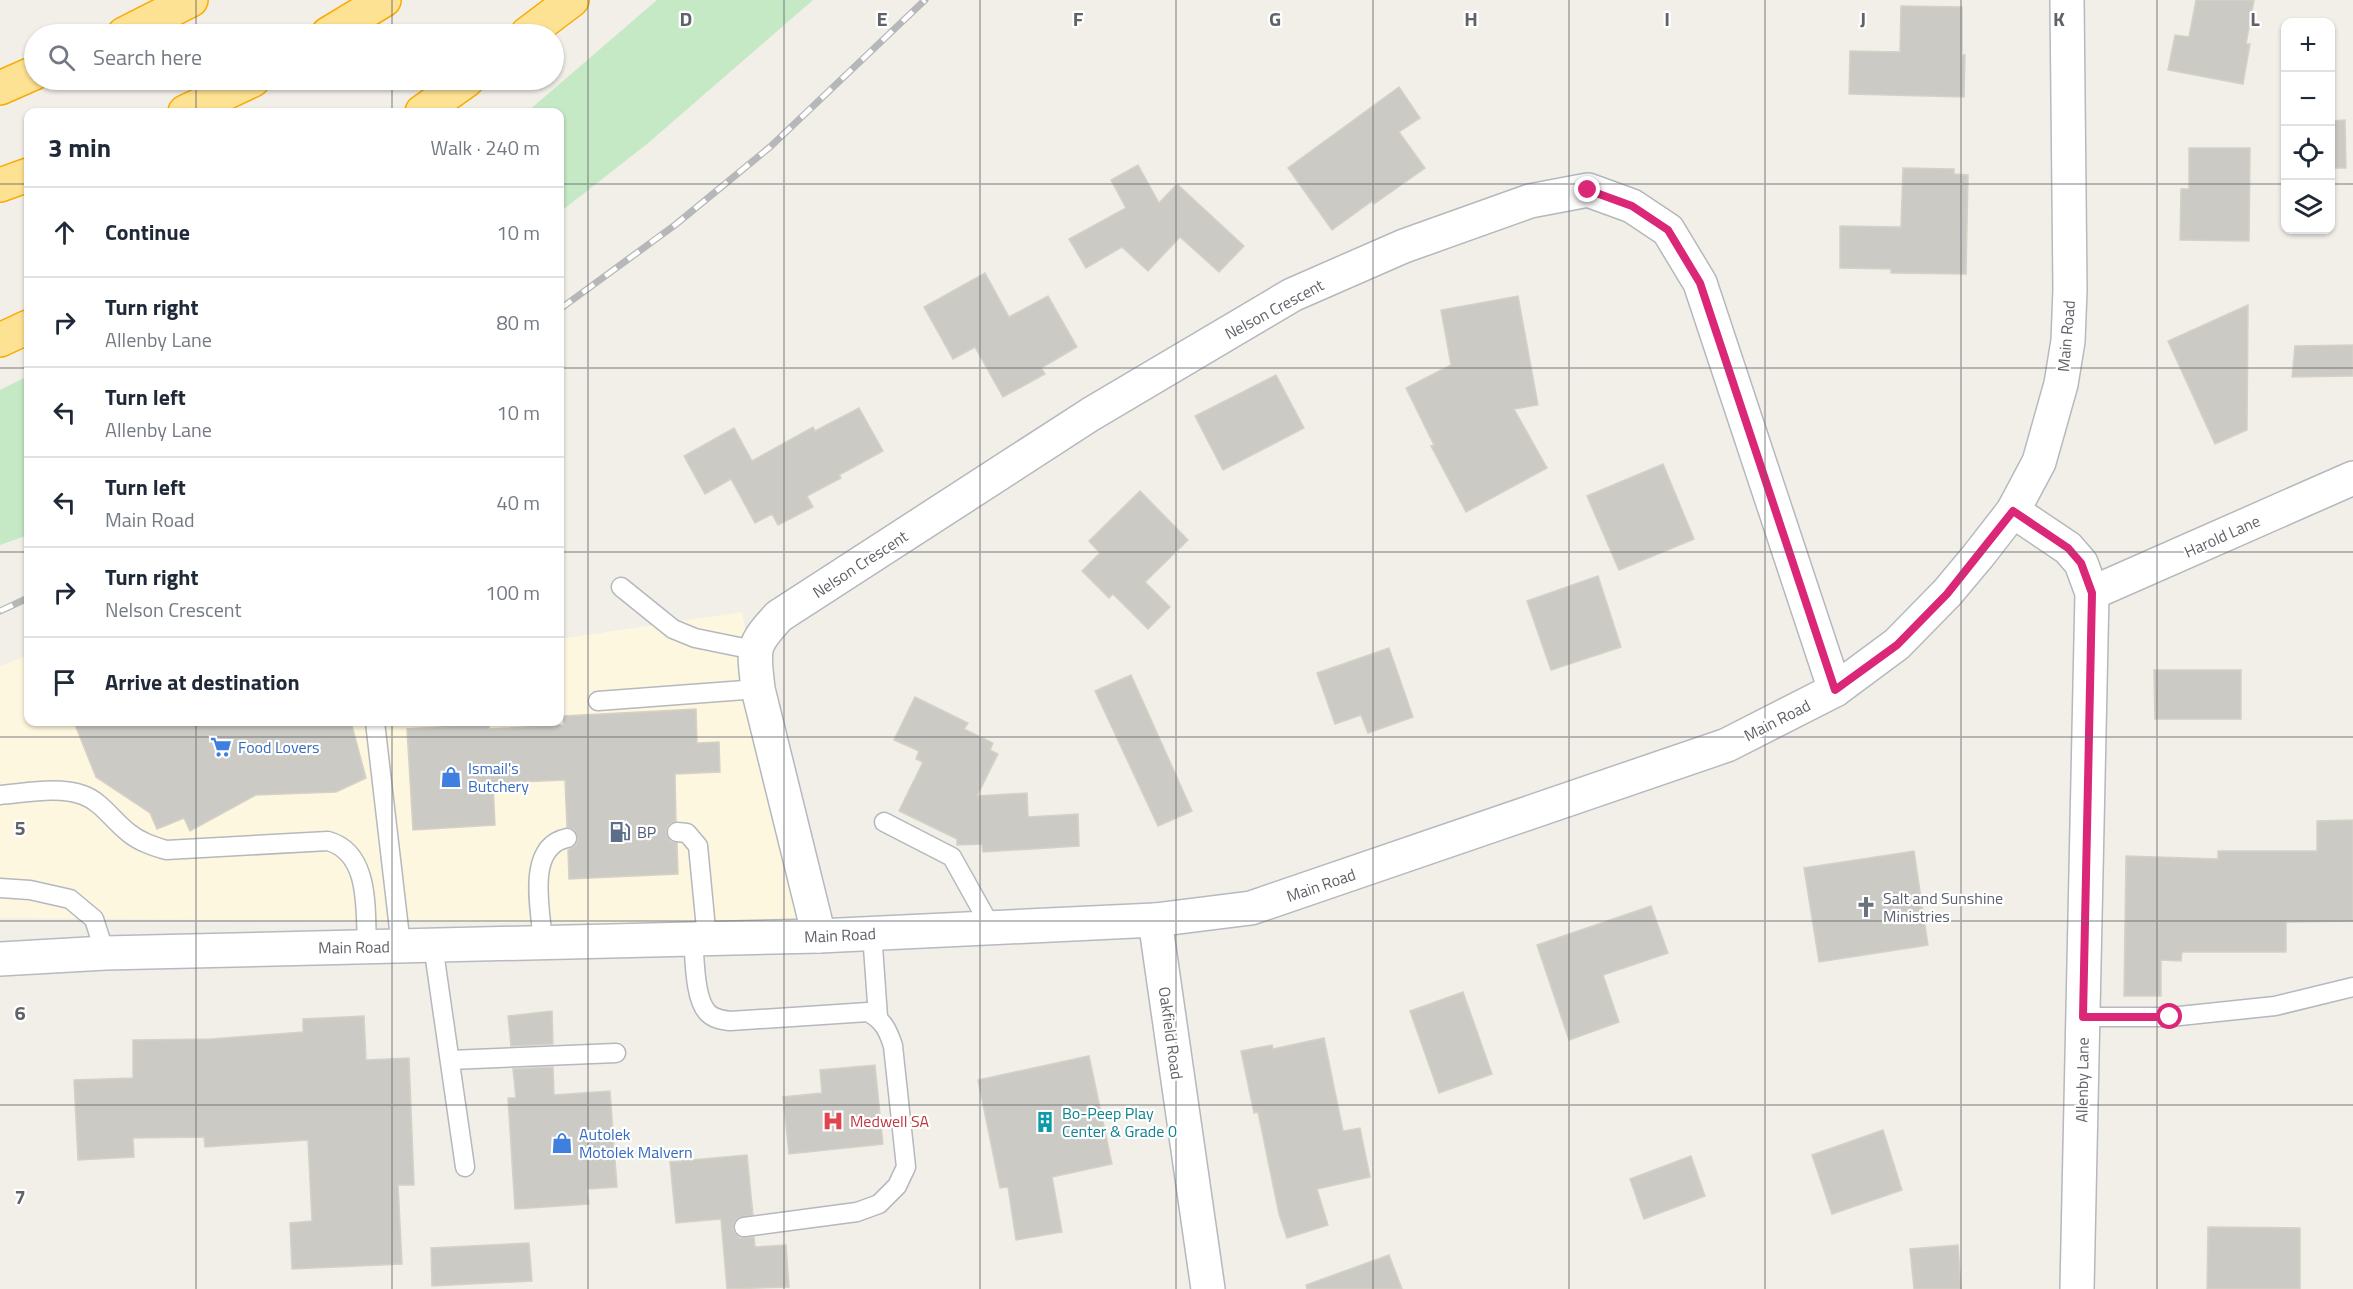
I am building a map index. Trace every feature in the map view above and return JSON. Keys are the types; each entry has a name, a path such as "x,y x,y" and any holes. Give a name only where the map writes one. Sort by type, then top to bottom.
{"highway":[{"path":"144,24 191,0"},
{"path":"344,24 384,0"},
{"path":"540,24 572,0"},
{"path":"0,88 24,77"},
{"path":"194,108 232,90"},
{"path":"428,108 454,90"},
{"path":"0,185 24,176"},
{"path":"0,340 24,329"}],"street":[{"name":"Main Road","path":"0,958 105,953 819,936 1155,920 1251,908 1727,745 1835,690 1897,645 1947,594 2013,511 2039,462 2061,384 2068,341 2070,290 2067,0"},
{"name":"Nelson Crescent","path":"754,650 762,635 779,616 1091,414 1292,295 1404,246 1530,201 1588,190 1632,206 1668,230 1700,283 1835,690"},
{"name":"Harold Lane","path":"2092,593 2353,478"},
{"name":"Allenby Lane","path":"2013,511 2068,548 2081,563 2092,593 2077,1289"},
{"path":"754,650 758,689 819,936"},
{"name":"Oakfield Road","path":"1155,920 1208,1289"}],"lane":[{"path":"621,587 673,630 694,638 754,650"},
{"path":"598,701 758,689"},
{"path":"375,726 401,946"},
{"path":"0,795 65,791 83,795 95,802 129,833 145,843 166,850 328,841 338,843 358,866 363,887 367,947"},
{"path":"884,822 952,857 991,927"},
{"path":"677,832 687,833 698,846 700,939 698,992 708,1013 716,1018 730,1021 868,1012 878,1017 887,1028 893,1046 906,1167 897,1186 879,1204 857,1212 744,1227"},
{"path":"543,942 538,869 543,856 555,841 567,838"},
{"path":"0,888 30,890 70,899 94,919 105,953"},
{"path":"872,933 878,1017"},
{"path":"433,945 465,1167"},
{"path":"2083,1017 2170,1017 2275,1006 2353,987"},
{"path":"450,1060 616,1053"}],"shaded area":[{"path":"742,612 800,925 0,918 0,666 24,657 24,726 564,726 564,638"}],"green space":[{"path":"657,0 813,0 647,144 564,209 564,108 532,108 553,90 564,90 564,80"},
{"path":"24,378 24,536 0,545 0,390"}],"building":[{"path":"2196,0 2254,0 2246,44 2250,44 2243,84 2168,70 2175,35 2189,37"},
{"path":"1901,6 1962,7 1962,55 1965,55 1964,97 1849,94 1850,51 1900,52"},
{"path":"1399,87 1420,118 1399,132 1425,168 1374,204 1372,201 1332,230 1288,168"},
{"path":"2345,120 2346,168 2335,168 2335,121"},
{"path":"2189,148 2250,148 2249,241 2180,240 2181,189 2189,189"},
{"path":"1138,165 1159,203 1177,184 1244,246 1219,272 1180,237 1148,271 1122,247 1086,268 1069,239 1126,208 1111,180"},
{"path":"1903,168 1954,169 1954,174 1968,175 1966,274 1891,273 1891,269 1840,268 1840,226 1901,227"},
{"path":"985,273 1009,317 1048,296 1077,347 1041,368 1045,374 1003,397 975,347 953,359 924,307"},
{"path":"1518,296 1538,405 1514,409 1547,468 1466,512 1431,446 1434,445 1406,388 1451,365 1441,310"},
{"path":"2248,305 2247,430 2215,444 2168,341"},
{"path":"2353,345 2353,376 2292,377 2295,346"},
{"path":"1276,375 1304,428 1223,470 1195,416"},
{"path":"859,408 883,451 839,475 841,478 807,496 813,507 778,525 772,514 755,523 731,479 705,494 684,456 734,428 752,461 813,427 815,431"},
{"path":"1663,464 1694,539 1619,570 1587,496"},
{"path":"1140,491 1188,540 1145,582 1170,607 1148,629 1113,594 1109,598 1082,571 1100,553 1089,541"},
{"path":"1598,576 1621,647 1551,670 1527,601"},
{"path":"1389,648 1413,717 1368,733 1361,715 1335,724 1317,673"},
{"path":"2154,670 2241,670 2241,719 2155,719"},
{"path":"1131,675 1192,811 1158,826 1095,691"},
{"path":"915,697 968,723 964,729 993,743 990,750 998,754 977,796 1027,793 1028,817 1078,814 1079,846 983,852 982,844 957,845 957,839 899,811 923,762 916,759 919,751 894,740"},
{"path":"696,709 697,743 719,742 720,772 675,774 676,821 668,825 666,831 670,841 677,843 678,874 569,879 568,850 576,845 578,839 574,829 567,827 565,780 493,783 495,825 413,830 407,729 456,726 489,726 489,729 564,726 564,716"},
{"name":"Food Lovers","path":"76,726 352,726 366,778 336,792 256,795 190,831 184,818 157,829 150,813 96,777"},
{"path":"2353,820 2353,921 2286,922 2286,952 2182,952 2181,961 2161,960 2161,996 2124,996 2126,856 2218,859 2218,851 2317,851 2317,821"},
{"name":"Salt and Sunshine Ministries","path":"1914,851 1928,945 1819,962 1804,868"},
{"path":"1651,906 1668,953 1603,975 1619,1022 1569,1040 1537,945"},
{"path":"1463,992 1492,1074 1439,1093 1410,1011"},
{"path":"552,1011 553,1044 511,1046 508,1016"},
{"path":"364,1016 366,1060 409,1058 414,1185 398,1185 402,1264 292,1269 290,1223 312,1221 308,1140 205,1147 204,1137 133,1138 134,1157 78,1160 74,1080 133,1078 133,1040 212,1039 303,1032 303,1019"},
{"path":"1324,1038 1343,1131 1360,1128 1370,1177 1317,1189 1328,1225 1287,1238 1279,1214 1258,1112 1254,1113 1241,1051 1272,1045 1273,1049"},
{"name":"Bo-Peep Play Center & Grade 0","path":"1089,1056 1112,1164 1052,1177 1062,1232 1016,1240 1008,1187 1000,1188 978,1080"},
{"name":"Medwell SA","path":"875,1065 883,1144 789,1154 783,1097 822,1093 820,1070"},
{"name":"Autolek Motolek Malvern","path":"553,1067 554,1095 610,1091 617,1187 587,1189 589,1204 515,1209 508,1098 516,1098 513,1069"},
{"path":"1883,1130 1902,1190 1832,1214 1812,1155"},
{"path":"747,1155 753,1215 738,1218 734,1222 733,1229 740,1238 754,1237 755,1247 786,1245 789,1287 727,1289 721,1219 676,1223 670,1162"},
{"path":"1691,1156 1705,1196 1644,1219 1630,1179"},
{"path":"2208,1227 2300,1228 2300,1289 2207,1289"},
{"path":"529,1243 532,1281 432,1286 431,1248"},
{"path":"1958,1245 1961,1289 1914,1289 1910,1249"},
{"path":"1389,1255 1402,1289 1307,1289 1306,1285"}],"railway":[{"path":"564,306 675,225 770,147 925,0"},
{"path":"0,611 24,600"}],"place":[{"name":"Food Lovers","path":"221,747"},
{"name":"Ismail's Butchery","path":"451,777"},
{"name":"BP","path":"620,832"},
{"name":"Salt and Sunshine Ministries","path":"1866,907"},
{"name":"Medwell SA","path":"833,1121"},
{"name":"Bo-Peep Play Center & Grade 0","path":"1045,1122"},
{"name":"Autolek Motolek Malvern","path":"562,1143"}],"route":[{"path":"1588,190 1632,206 1668,230 1700,283 1835,690 1897,645 1947,594 2013,511 2068,548 2081,563 2092,593 2083,1017 2170,1017"}]}
